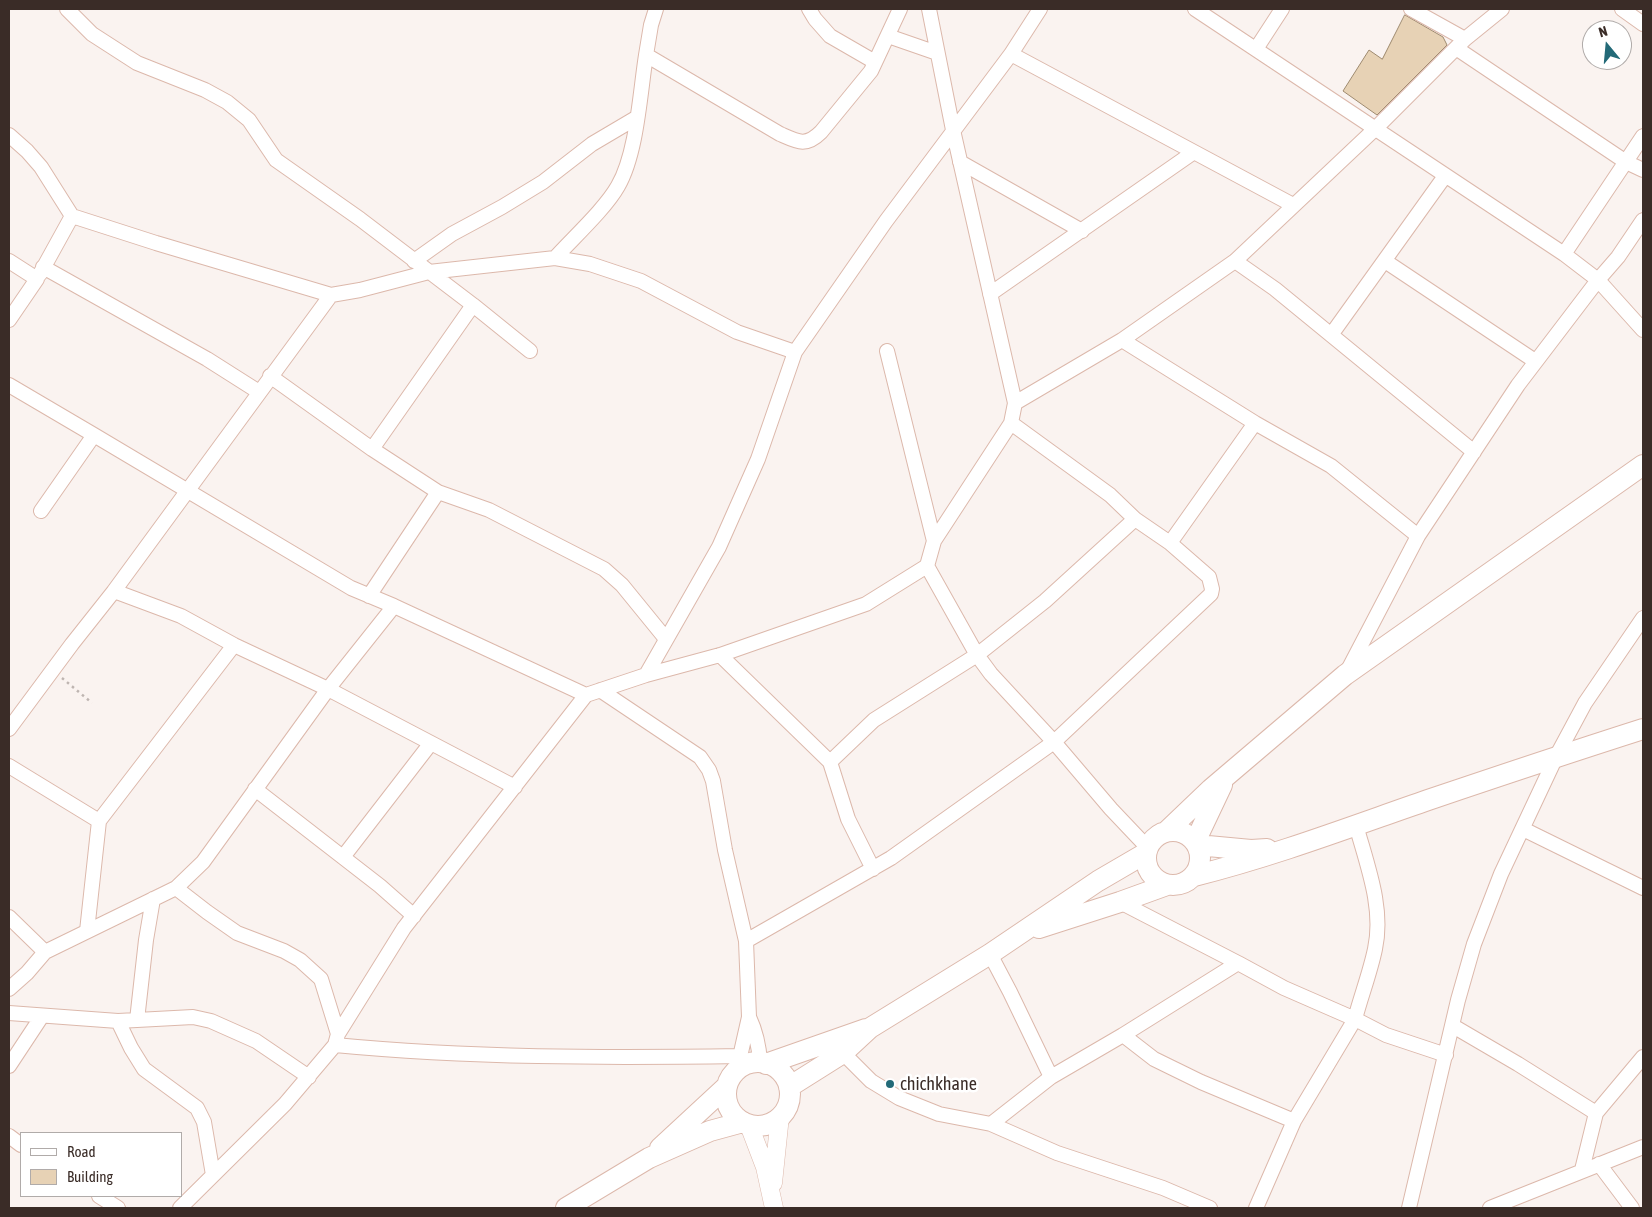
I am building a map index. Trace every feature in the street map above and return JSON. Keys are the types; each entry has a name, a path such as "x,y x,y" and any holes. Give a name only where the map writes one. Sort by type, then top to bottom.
{"main road":[{"path":"1167,884 1157,880 1150,872 1146,861 1147,850 1154,838 1167,831 1226,776 1345,675 1643,465"},
{"path":"1015,936 1120,902 1167,884 1182,884 1194,876 1239,865 1294,847 1643,729"},
{"path":"1196,843 1226,776"},
{"path":"1167,831 1184,833 1196,843 1200,853 1200,862 1194,876"},
{"path":"1196,843 1251,850 1294,847"},
{"path":"789,1087 843,1053 870,1028 990,954 1147,850"},
{"path":"649,1158 735,1071 744,1065 763,1063 870,1028"},
{"path":"566,1208 649,1158 710,1131 746,1124 766,1125 780,1116 788,1101 789,1087 780,1072 763,1063"},
{"path":"735,1071 726,1095 730,1111 746,1124"}],"street":[{"path":"67,9 92,34 137,63 205,90 227,102 249,120 276,160 360,219 530,351"},
{"path":"555,258 600,209 618,186 630,158 651,25 656,9"},
{"path":"808,9 830,36 875,62"},
{"path":"646,55 780,134 797,141 808,142 817,136 856,89 875,62 900,9"},
{"path":"180,1208 285,1104 309,1077 337,1039 404,928 514,787 593,692 720,655 866,604 927,566 934,541 1011,423 1015,403 953,130 929,9"},
{"path":"646,675 720,547 758,459 794,352 886,220 1011,54 1040,9"},
{"path":"1195,9 1564,254 1598,280 1643,330"},
{"path":"1256,49 1282,9"},
{"path":"1411,9 1626,162 1643,170"},
{"path":"1015,403 1122,340 1235,261 1376,128 1460,44 1502,9"},
{"path":"1622,9 1643,24"},
{"path":"888,36 937,53"},
{"path":"1011,54 1293,205"},
{"path":"414,261 452,234 543,182 592,144 636,118"},
{"path":"9,135 41,167 72,216 331,295 360,290 429,272 555,258 590,264 641,281 737,332 794,352"},
{"path":"1564,254 1643,136"},
{"path":"990,294 1194,152"},
{"path":"960,162 1082,230"},
{"path":"1332,335 1445,176"},
{"path":"9,320 40,273 72,216"},
{"path":"1345,675 1418,536 1535,362 1618,257 1643,220"},
{"path":"9,261 40,273 207,359 259,392"},
{"path":"1235,261 1276,289 1474,452"},
{"path":"1385,261 1535,362"},
{"path":"9,729 114,591 331,295"},
{"path":"372,449 473,305"},
{"path":"1122,340 1331,466 1418,536"},
{"path":"888,351 934,541"},
{"path":"270,376 372,449 438,492 489,510 598,565 622,586 666,639"},
{"path":"9,385 351,588 593,692 700,756 709,770 713,781 725,850 746,941 749,1017 735,1071 653,1057 511,1056 382,1050 337,1039"},
{"path":"1170,543 1256,422"},
{"path":"746,941 891,858 1054,742 1211,594 1212,589 1209,577 1170,543 1135,519 1110,494 1011,423"},
{"path":"41,511 94,434"},
{"path":"369,596 438,492"},
{"path":"830,762 874,720 977,654 1045,601 1135,519"},
{"path":"927,566 977,654 991,674 1054,742 1147,850"},
{"path":"114,591 181,616 234,645 328,689 514,787"},
{"path":"9,989 45,952 176,888 203,862 328,689 394,606"},
{"path":"1409,1208 1474,944 1501,874 1556,757 1585,703 1643,618"},
{"path":"87,930 99,821 234,645"},
{"path":"720,655 830,762 848,819 873,869"},
{"path":"342,857 431,743"},
{"path":"9,766 99,821"},
{"path":"255,789 380,886 414,916"},
{"path":"1256,1208 1294,1121 1355,1019 1376,948 1377,912 1372,882 1356,825"},
{"path":"1523,829 1643,888"},
{"path":"176,888 206,912 237,933 284,951 316,973 321,979 337,1039"},
{"path":"137,1020 146,940 153,899"},
{"path":"1120,902 1284,988 1386,1034 1446,1055"},
{"path":"9,917 45,952"},
{"path":"990,954 1051,1077"},
{"path":"991,1124 1051,1077 1123,1036 1238,964"},
{"path":"9,1013 118,1021 193,1017 211,1020 256,1041 309,1077"},
{"path":"9,1066 42,1016"},
{"path":"749,1017 755,1030 763,1063"},
{"path":"118,1021 144,1069 197,1108 204,1122 213,1175"},
{"path":"1453,1026 1596,1113"},
{"path":"1123,1036 1154,1059 1201,1082 1294,1121"},
{"path":"843,1053 871,1081 899,1098 939,1114 991,1124 1057,1153 1162,1188 1210,1208"},
{"path":"1582,1170 1596,1113 1643,1057"},
{"path":"773,1202 780,1116"},
{"path":"746,1124 765,1167 773,1202"},
{"path":"9,1136 20,1144"},
{"path":"1490,1208 1643,1147"},
{"path":"1599,1164 1632,1208"},
{"path":"101,1197 118,1208"}],"path":[{"path":"53,670 92,703"}],"building":[{"path":"1405,15 1443,37 1447,45 1377,115 1343,91 1369,50 1382,59"}],"place":[{"name":"chichkhane","path":"890,1084"}]}
